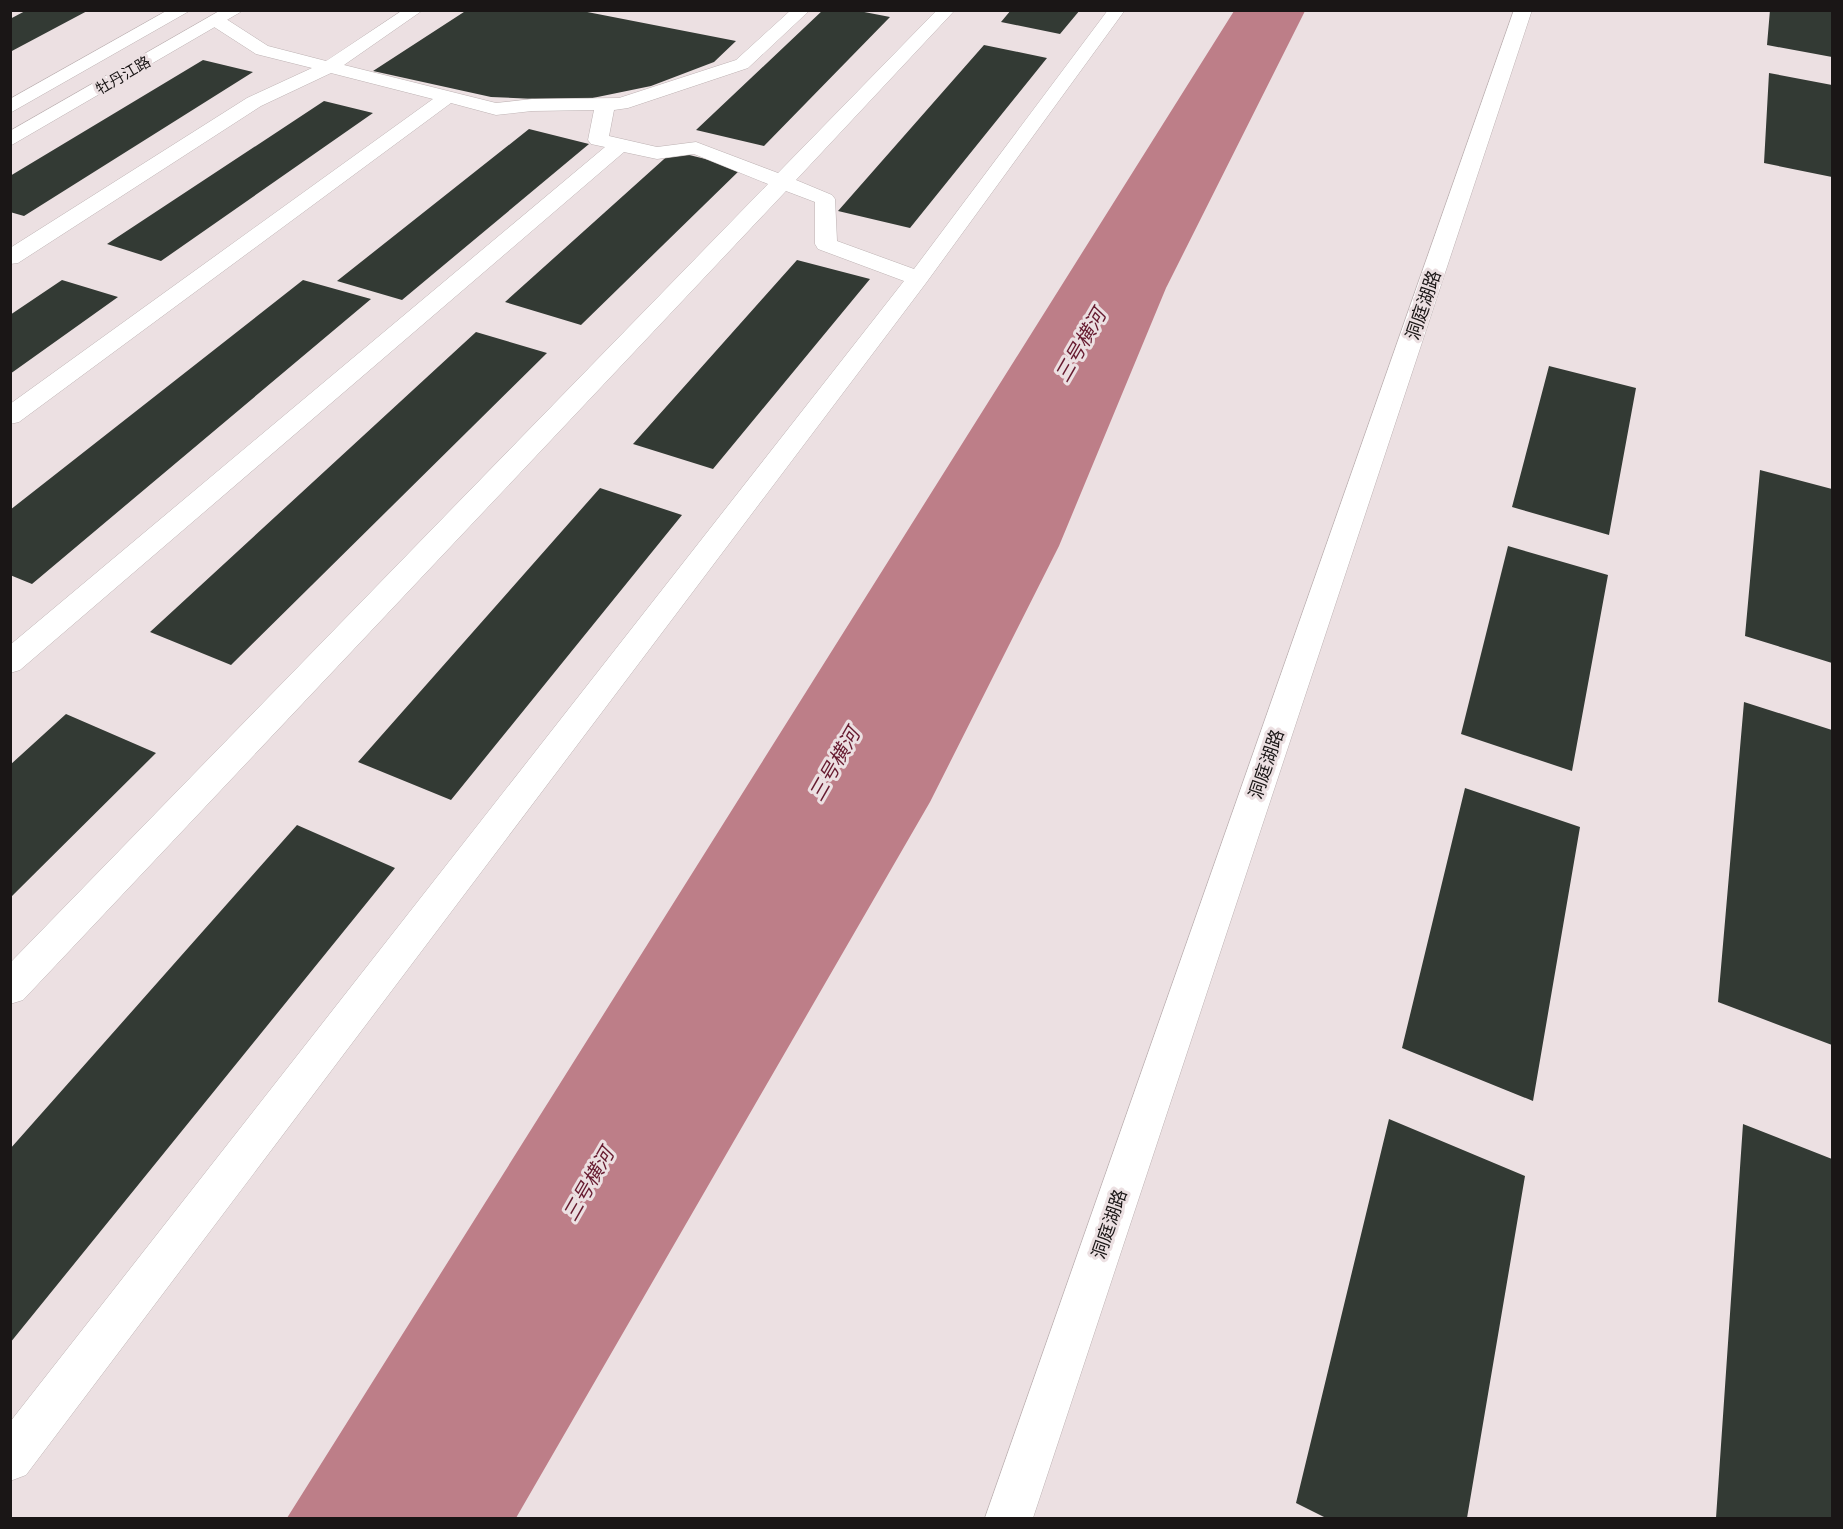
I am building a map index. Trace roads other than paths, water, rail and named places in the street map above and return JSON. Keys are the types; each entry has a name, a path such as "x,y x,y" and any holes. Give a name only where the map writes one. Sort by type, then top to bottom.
{"street":[{"name":"牡丹江路","path":"10,107 182,10"},
{"name":"牡丹江路","path":"10,140 235,10"},
{"name":"洞庭湖路","path":"1009,1518 1523,10"}],"lane":[{"path":"10,258 254,102 329,67 415,10"},
{"path":"217,21 262,50 495,109 532,105 621,104 742,64 802,10"},
{"path":"10,988 947,10"},
{"path":"10,1459 918,278 1117,10"},
{"path":"10,416 448,97"},
{"path":"605,105 598,140 657,153 696,147 825,199 826,244 918,278"},
{"path":"10,662 620,144"}],"water":[{"name":"三号横河","path":"1234,11 1305,11 1166,288 1059,546 930,802 516,1518 287,1518"}]}
